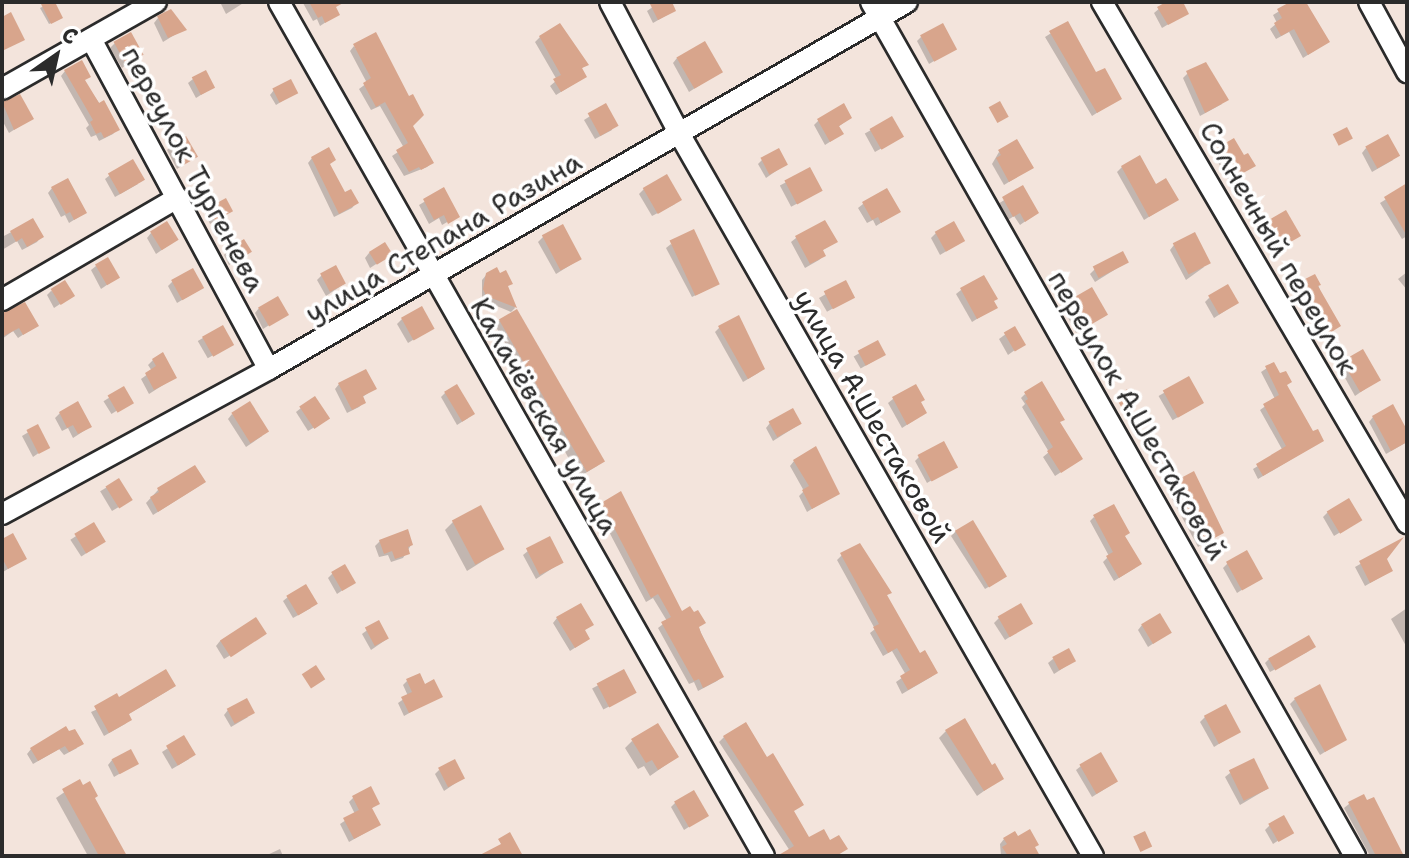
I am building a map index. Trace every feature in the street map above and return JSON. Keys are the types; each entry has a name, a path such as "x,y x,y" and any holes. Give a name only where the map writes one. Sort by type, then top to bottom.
{"street":[{"path":"2,89 156,2"},
{"name":"Калачёвская улица","path":"279,2 764,856"},
{"name":"улица А.Шестаковой","path":"610,2 680,135 1093,856"},
{"name":"улица Степана Разина","path":"2,514 269,369 432,273 680,135 876,10 907,2"},
{"name":"Солнечный переулок","path":"1102,2 1407,523"},
{"path":"1369,2 1407,72"},
{"name":"переулок А.Шестаковой","path":"876,10 1355,856"},
{"name":"переулок Тургенева","path":"91,39 269,369"},
{"path":"2,300 177,198"}],"building":[{"path":"40,2 55,2 63,18 51,24"},
{"path":"309,2 345,2 336,7 340,15 325,23 322,16 318,18"},
{"path":"649,2 672,2 676,11 658,20"},
{"path":"1166,2 1183,2 1189,14 1168,25 1157,7"},
{"path":"1290,2 1306,2 1330,42 1308,55 1294,29 1281,36 1274,23 1282,18 1277,9"},
{"path":"171,9 187,30 168,38 157,16"},
{"path":"11,12 25,40 2,51 2,17"},
{"path":"1068,21 1096,72 1105,68 1122,99 1097,113 1049,31"},
{"path":"560,23 589,65 582,68 587,77 561,92 553,79 561,75 539,36"},
{"path":"943,23 957,49 934,62 920,35"},
{"path":"131,32 144,55 126,64 114,42"},
{"path":"376,32 409,96 413,94 424,115 413,126 434,163 421,170 419,167 409,172 396,150 408,143 385,102 376,107 363,83 371,78 353,44"},
{"path":"705,41 723,72 694,89 676,58"},
{"path":"82,60 91,77 85,80 99,103 104,100 120,130 104,138 101,132 96,134 90,122 93,120 64,70"},
{"path":"1206,62 1229,100 1205,113 1186,71"},
{"path":"206,70 215,88 201,95 192,77"},
{"path":"291,79 298,93 280,103 272,89"},
{"path":"20,94 34,119 14,130 2,102"},
{"path":"1000,101 1009,117 997,123 989,107"},
{"path":"606,103 619,126 600,136 588,113"},
{"path":"844,103 852,118 839,126 844,134 830,142 817,119"},
{"path":"892,116 904,137 881,150 869,129"},
{"path":"1347,127 1353,139 1339,146 1333,134"},
{"path":"1388,134 1400,156 1377,168 1365,147"},
{"path":"186,136 198,157 182,166 170,145"},
{"path":"1234,138 1244,155 1248,153 1256,166 1234,178 1217,148"},
{"path":"1017,139 1034,168 1009,182 996,158 1001,155 998,150"},
{"path":"329,147 336,160 330,164 345,192 351,189 359,203 339,214 311,157"},
{"path":"779,148 788,165 769,175 760,158"},
{"path":"1140,155 1156,184 1166,178 1179,200 1149,217 1121,166"},
{"path":"133,159 145,180 120,194 108,174"},
{"path":"810,167 823,191 797,204 784,181"},
{"path":"667,174 682,200 658,214 643,188"},
{"path":"68,178 87,213 74,220 70,212 66,214 51,187"},
{"path":"1407,183 1407,236 1384,197"},
{"path":"1023,185 1039,213 1025,222 1020,213 1013,217 1002,197"},
{"path":"444,187 460,217 448,224 444,215 434,220 423,199"},
{"path":"887,188 901,212 881,223 878,217 872,220 862,202"},
{"path":"226,198 233,211 215,221 208,207"},
{"path":"1286,210 1301,236 1280,248 1265,222"},
{"path":"33,218 44,237 27,247 22,238 16,242 10,231"},
{"path":"825,220 838,242 823,250 826,256 810,264 795,236"},
{"path":"167,221 179,240 162,250 150,232"},
{"path":"954,221 965,241 946,252 935,232"},
{"path":"563,224 582,259 561,271 542,235"},
{"path":"694,229 720,284 695,296 670,240"},
{"path":"1195,232 1211,263 1189,275 1173,243"},
{"path":"244,239 252,252 236,262 228,249"},
{"path":"385,242 393,255 377,265 369,252"},
{"path":"1123,251 1129,263 1099,278 1093,266"},
{"path":"108,257 120,278 107,285 95,264"},
{"path":"336,265 346,284 330,292 320,273"},
{"path":"497,267 500,273 506,270 513,284 508,286 517,308 486,296 483,289 486,273"},
{"path":"193,268 204,288 182,300 171,280"},
{"path":"1315,274 1321,285 1318,286 1341,326 1325,336 1316,320 1321,317 1299,282"},
{"path":"984,275 998,299 994,301 998,308 977,319 960,288"},
{"path":"65,280 75,296 61,305 51,289"},
{"path":"846,280 855,298 833,309 824,291"},
{"path":"1228,284 1239,303 1219,315 1208,296"},
{"path":"1092,287 1108,315 1082,330 1066,302"},
{"path":"278,296 289,315 269,327 258,308"},
{"path":"25,302 39,326 23,335 19,328 2,337 2,313"},
{"path":"422,306 435,329 414,340 401,318"},
{"path":"517,309 605,461 587,472 499,320"},
{"path":"739,315 765,369 748,379 718,326"},
{"path":"223,325 234,345 213,357 202,337"},
{"path":"1015,326 1026,345 1015,352 1004,332"},
{"path":"878,340 886,355 866,366 858,351"},
{"path":"1363,349 1381,380 1360,392 1342,361"},
{"path":"163,352 177,378 154,390 145,373 156,366 152,359"},
{"path":"1274,362 1280,373 1286,371 1292,382 1287,385 1313,431 1318,429 1324,441 1263,476 1256,464 1286,446 1263,404 1279,395 1265,366"},
{"path":"366,369 377,389 363,396 366,403 352,410 338,383"},
{"path":"1189,376 1204,403 1178,418 1163,391"},
{"path":"1042,381 1065,420 1060,422 1083,459 1061,473 1047,451 1053,447 1025,401 1028,399 1024,392"},
{"path":"457,384 475,414 462,422 444,392"},
{"path":"916,384 925,400 921,402 927,413 907,425 892,397"},
{"path":"124,386 134,403 118,413 108,396"},
{"path":"1127,389 1134,401 1122,408 1115,396"},
{"path":"315,396 330,418 314,429 299,407"},
{"path":"78,401 92,427 78,434 73,425 67,428 59,412"},
{"path":"250,401 269,432 250,443 231,413"},
{"path":"1393,404 1407,430 1407,442 1391,451 1372,416"},
{"path":"793,408 802,424 777,437 769,422"},
{"path":"38,424 50,448 39,454 26,430"},
{"path":"944,441 958,467 932,482 918,455"},
{"path":"816,446 840,494 812,509 802,490 809,486 793,460"},
{"path":"195,465 206,482 158,512 150,497 159,492 157,488"},
{"path":"1194,471 1224,533 1203,544 1173,487 1181,483 1179,479"},
{"path":"119,478 133,500 119,509 105,486"},
{"path":"621,491 682,611 690,606 694,612 698,610 706,623 699,627 701,633 724,677 703,688 699,679 694,681 661,622 671,617 658,594 651,598 601,503"},
{"path":"1349,498 1362,520 1340,534 1327,511"},
{"path":"1114,504 1130,533 1125,536 1142,564 1119,578 1106,556 1113,552 1093,515"},
{"path":"481,505 504,549 475,565 452,520"},
{"path":"973,520 1007,577 989,587 955,531"},
{"path":"94,522 106,542 86,554 74,534"},
{"path":"408,529 413,545 408,547 410,554 395,559 392,551 384,554 379,540"},
{"path":"13,533 27,559 8,569 2,558 2,539"},
{"path":"550,536 564,563 540,575 526,548"},
{"path":"1404,537 1387,559 1393,571 1370,583 1359,561"},
{"path":"860,543 892,593 887,595 920,653 925,650 938,673 908,690 900,676 910,670 897,648 888,653 873,627 879,624 840,553"},
{"path":"1247,550 1263,579 1242,590 1226,562"},
{"path":"345,564 356,583 342,591 331,572"},
{"path":"306,584 318,604 298,616 286,596"},
{"path":"581,603 594,625 585,630 590,639 575,648 556,617"},
{"path":"1021,603 1033,624 1010,637 998,616"},
{"path":"1160,613 1172,633 1153,644 1141,624"},
{"path":"256,617 267,634 231,657 220,640"},
{"path":"379,620 389,639 375,646 365,628"},
{"path":"1309,635 1316,647 1275,671 1268,658"},
{"path":"1069,648 1076,661 1059,670 1052,657"},
{"path":"316,665 325,679 311,689 302,674"},
{"path":"166,669 176,686 129,714 132,720 109,733 94,706 117,693 119,697"},
{"path":"624,669 637,693 609,707 597,684"},
{"path":"420,673 425,684 434,679 443,697 409,713 401,697 412,692 406,679"},
{"path":"1320,684 1347,740 1325,752 1294,698"},
{"path":"247,698 255,713 235,724 227,709"},
{"path":"1226,704 1241,732 1219,744 1204,716"},
{"path":"965,718 992,765 995,763 1004,779 984,791 945,730"},
{"path":"746,722 767,757 773,753 804,805 794,811 809,837 824,829 830,840 839,835 848,849 836,856 777,856 794,846 723,736"},
{"path":"658,723 679,757 658,770 652,760 646,763 631,739"},
{"path":"66,726 69,731 75,729 84,744 69,752 65,746 38,761 30,748"},
{"path":"184,735 196,755 178,766 166,746"},
{"path":"131,749 139,764 120,774 112,759"},
{"path":"1101,752 1118,781 1096,794 1079,765"},
{"path":"1254,758 1269,789 1244,801 1229,770"},
{"path":"455,759 465,779 448,787 438,768"},
{"path":"80,779 83,785 90,781 98,796 95,798 127,856 99,856 62,789"},
{"path":"371,786 380,804 372,808 381,825 354,839 343,818 359,810 352,796"},
{"path":"694,790 709,816 689,827 674,802"},
{"path":"1364,794 1367,800 1374,797 1404,856 1376,856 1348,802"},
{"path":"1284,815 1294,833 1278,842 1268,824"},
{"path":"1030,829 1039,845 1035,847 1040,856 1008,856 1002,847 1007,844 1003,838 1015,831 1018,836"},
{"path":"1145,831 1152,846 1140,852 1133,836"},
{"path":"510,832 523,856 478,856 501,844 498,839"}]}
